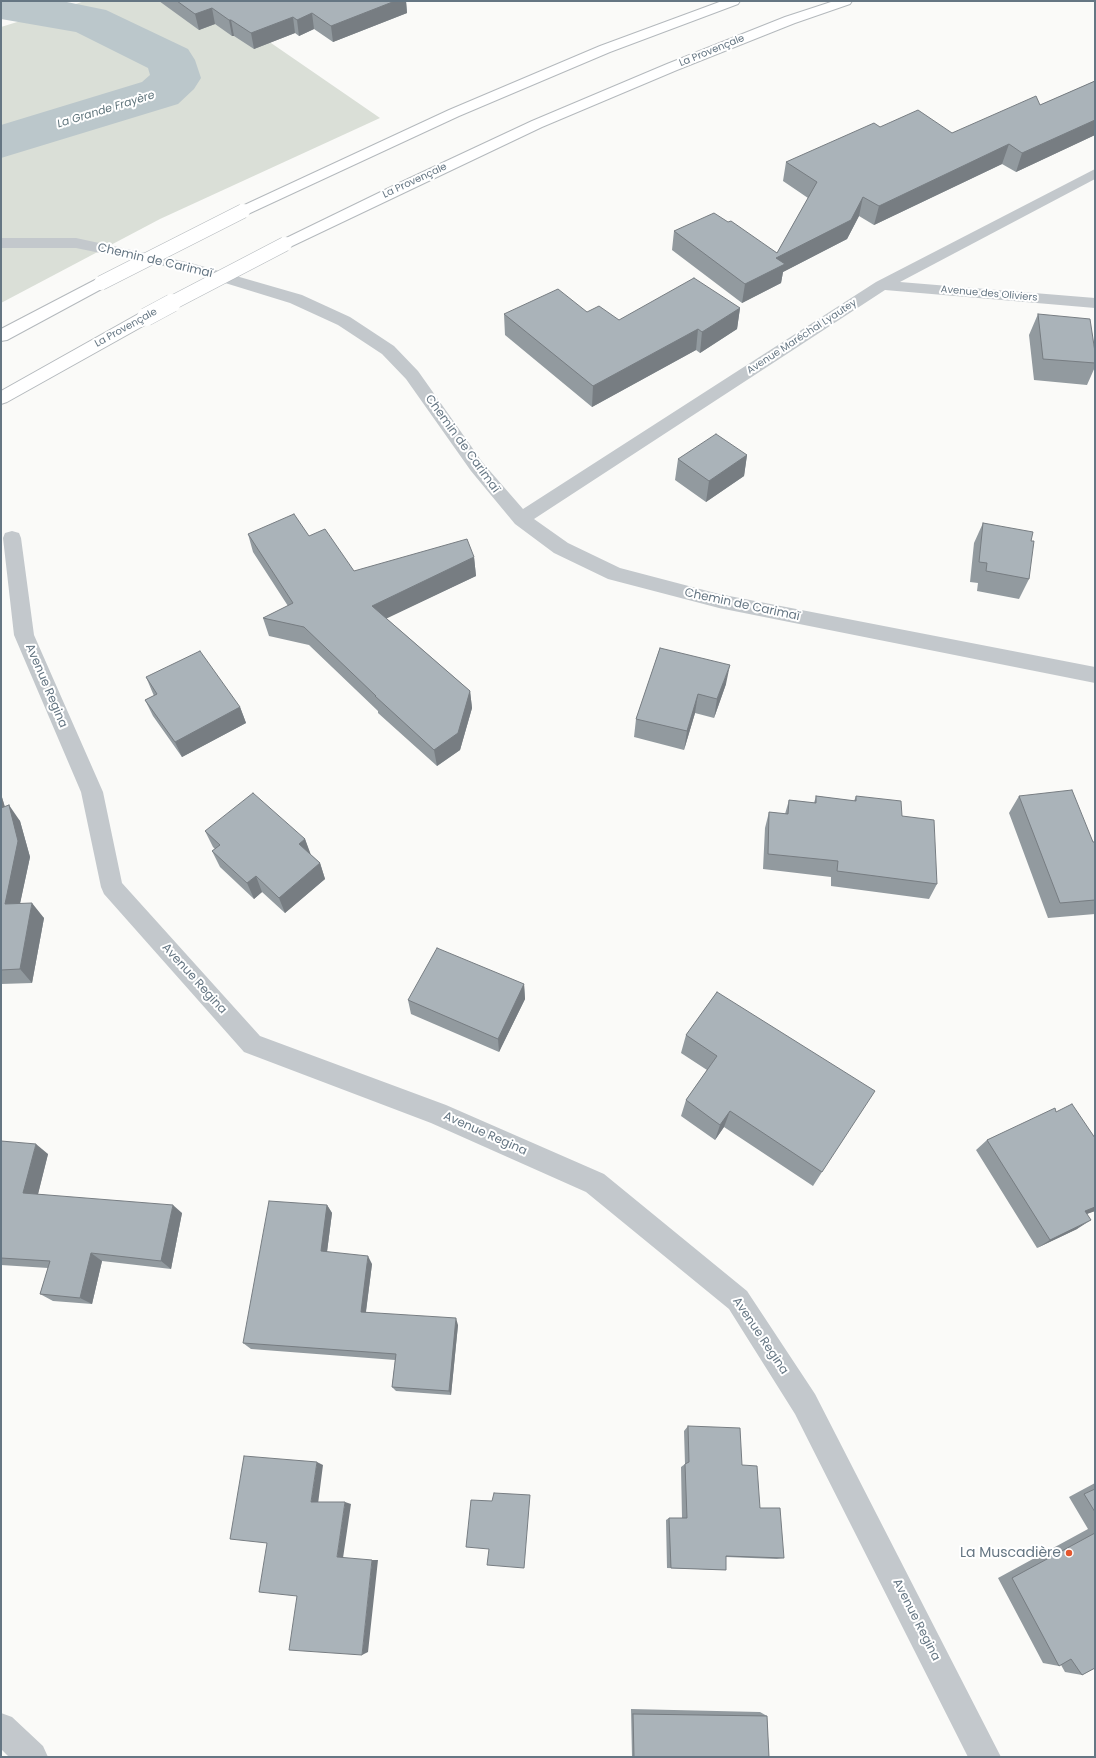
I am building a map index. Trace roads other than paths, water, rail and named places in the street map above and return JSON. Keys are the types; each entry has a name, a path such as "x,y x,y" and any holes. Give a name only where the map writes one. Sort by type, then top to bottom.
{"highway":[{"path":"1,336 243,211 454,112 605,49 734,1"},
{"name":"La Provençale","path":"1,398 146,317 285,244 398,189 537,124 672,67 790,20 846,1"}],"street":[{"name":"Avenue Maréchal Lyautey","path":"520,519 882,285 1095,173"},
{"name":"Chemin de Carimaï","path":"1,243 24,242 76,244 186,266 296,299 344,320 388,350 412,375 477,467 520,519 561,548 615,574 664,588 719,601 1095,675"},
{"name":"Avenue des Oliviers","path":"882,285 1095,303"},
{"name":"Avenue Regina","path":"12,538 24,635 92,792 112,887 252,1044 437,1113 595,1183 738,1300 805,1404 985,1757"},
{"path":"1,1728 32,1757"}],"waterway":[{"name":"La Grande Frayère","path":"1,5 89,20 170,60 176,78 160,93 1,142"}],"place":[{"name":"La Muscadière","path":"1069,1553"}]}
